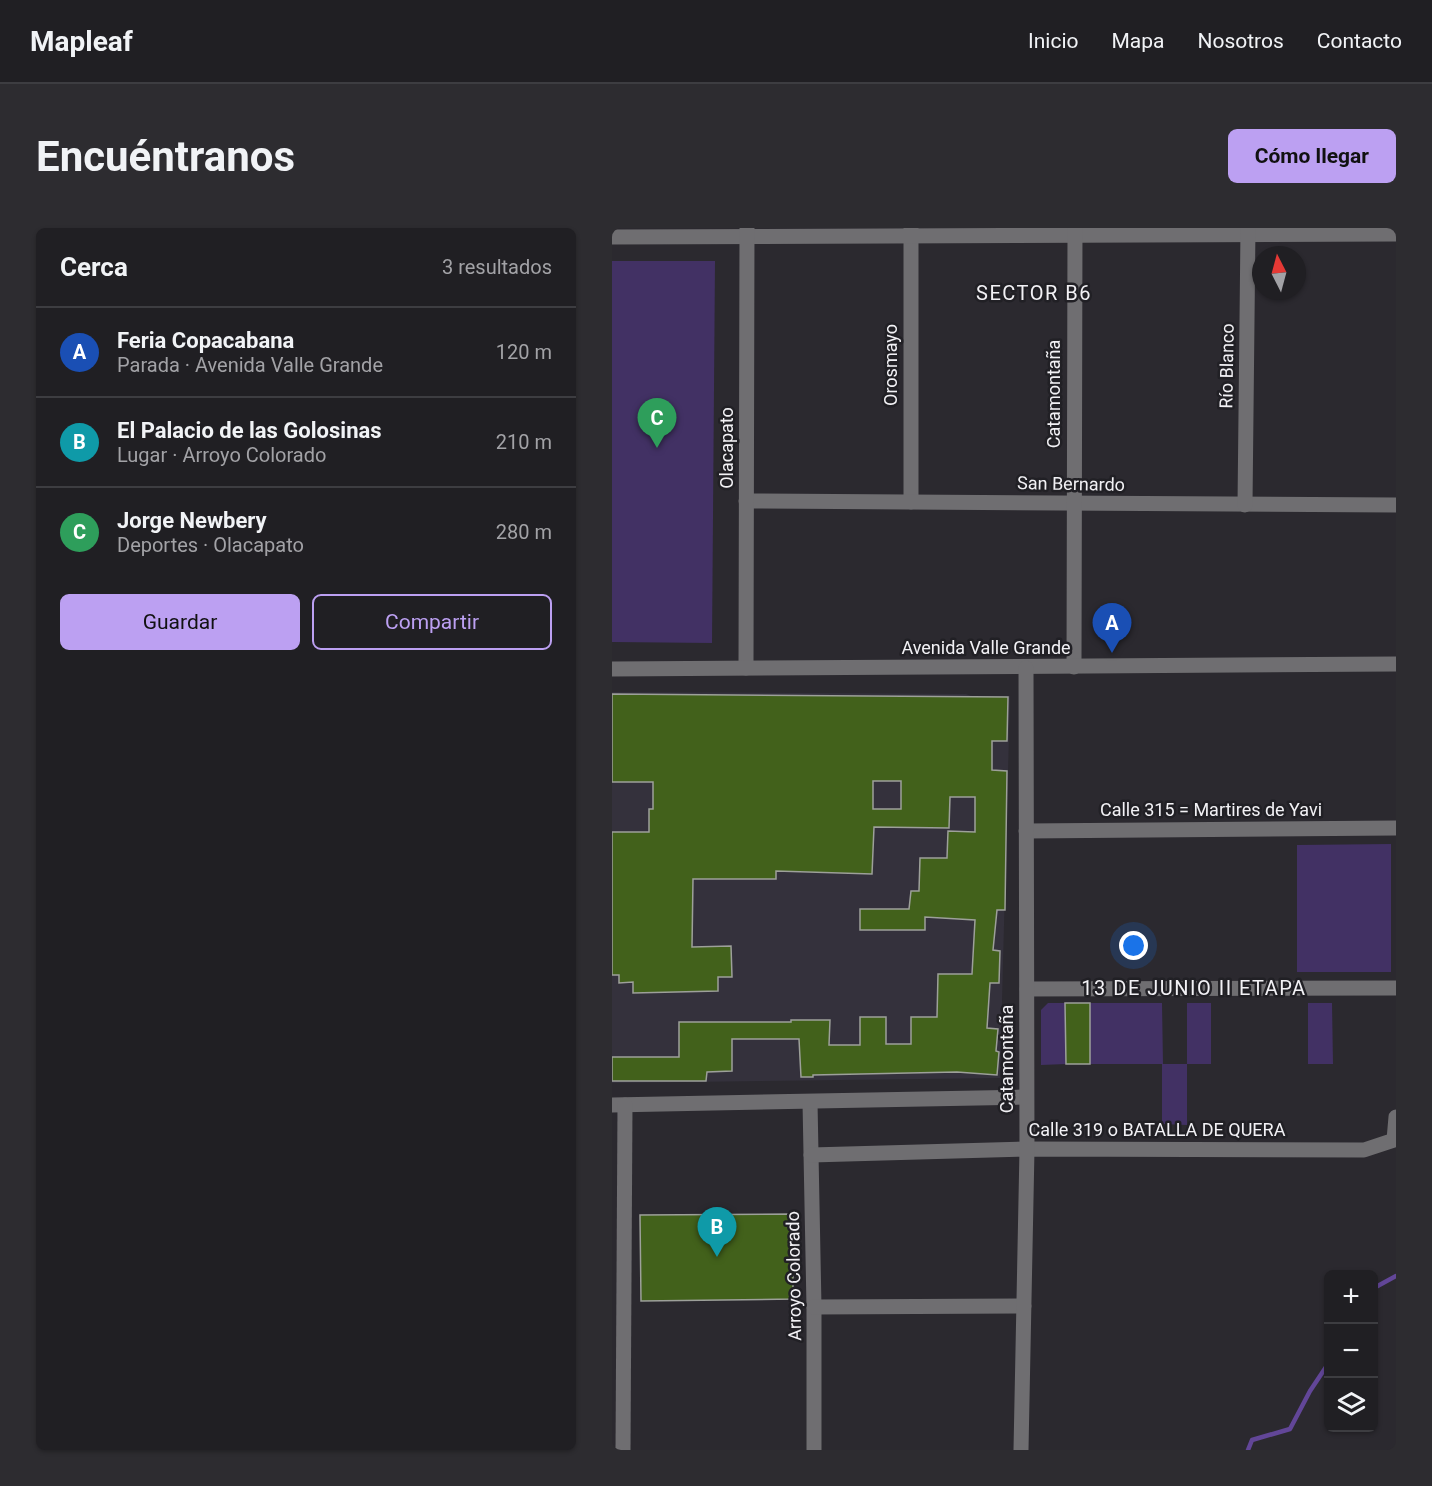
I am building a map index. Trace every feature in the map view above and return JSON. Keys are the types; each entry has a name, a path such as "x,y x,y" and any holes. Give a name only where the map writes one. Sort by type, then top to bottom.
{"street":[{"path":"612,237 747,232 1248,231 1396,234"},
{"name":"Río Blanco","path":"1245,505 1248,231"},
{"name":"Olacapato","path":"746,668 747,232"},
{"name":"Orosmayo","path":"910,232 911,502"},
{"name":"Catamontaña","path":"1074,667 1075,232"},
{"name":"San Bernardo","path":"746,501 1396,505"},
{"name":"Avenida Valle Grande","path":"612,669 1396,664"},
{"name":"Catamontaña","path":"1021,1450 1027,1149 1026,668"},
{"name":"Calle 315 = Martires de Yavi","path":"1026,831 1396,828"},
{"path":"1027,989 1396,988"},
{"path":"623,1450 619,1105 1026,1097"},
{"name":"Arroyo Colorado","path":"810,1102 814,1450"},
{"name":"Calle 319 o BATALLA DE QUERA","path":"811,1155 1027,1149 1364,1150 1394,1140 1396,1117"},
{"path":"814,1306 1024,1306"}],"shaded area":[{"path":"612,261 715,261 712,643 612,642"},
{"path":"612,692 1010,696 1000,1078 612,1083"},
{"path":"1391,844 1391,972 1297,972 1297,845"},
{"path":"1048,1003 1065,1003 1066,1064 1041,1065 1041,1010"},
{"path":"1090,1003 1162,1003 1163,1064 1187,1064 1187,1125 1162,1124 1162,1064 1090,1064"},
{"path":"1187,1003 1211,1003 1211,1064 1187,1064"},
{"path":"1308,1003 1332,1003 1333,1064 1308,1064"}],"building":[{"path":"612,694 1008,697 1007,741 992,741 992,770 1007,771 1005,910 997,910 993,950 1000,951 999,983 990,983 987,1028 998,1029 997,1075 957,1072 801,1077 799,1039 732,1039 732,1071 707,1072 706,1081 612,1081 612,1057 679,1057 679,1022 830,1020 829,1045 860,1045 860,1017 886,1017 886,1044 911,1044 911,1017 937,1017 938,974 972,974 975,920 925,917 925,930 860,930 860,909 909,909 911,891 919,891 920,858 947,858 948,831 975,832 975,797 950,797 949,828 874,827 872,874 776,871 776,879 693,879 692,947 731,946 732,977 718,977 718,991 633,993 633,982 619,983 619,975 612,975 612,832 649,832 649,809 653,809 653,782 612,782","holes":["873,781 901,781 901,809 873,809"]},
{"path":"1065,1003 1090,1003 1090,1064 1066,1064"},
{"path":"793,1214 793,1299 641,1301 640,1215"}],"waterway":[{"path":"1378,1286 1396,1276"},
{"path":"1248,1450 1252,1440 1290,1429 1324,1370"}],"place":[{"name":"Jorge Newbery","path":"657,448"},
{"name":"Feria Copacabana","path":"1112,653"},
{"name":"El Palacio de las Golosinas","path":"717,1257"}],"district":[{"name":"SECTOR B6","path":"1034,293"},
{"name":"13 DE JUNIO II ETAPA","path":"1194,988"}]}
